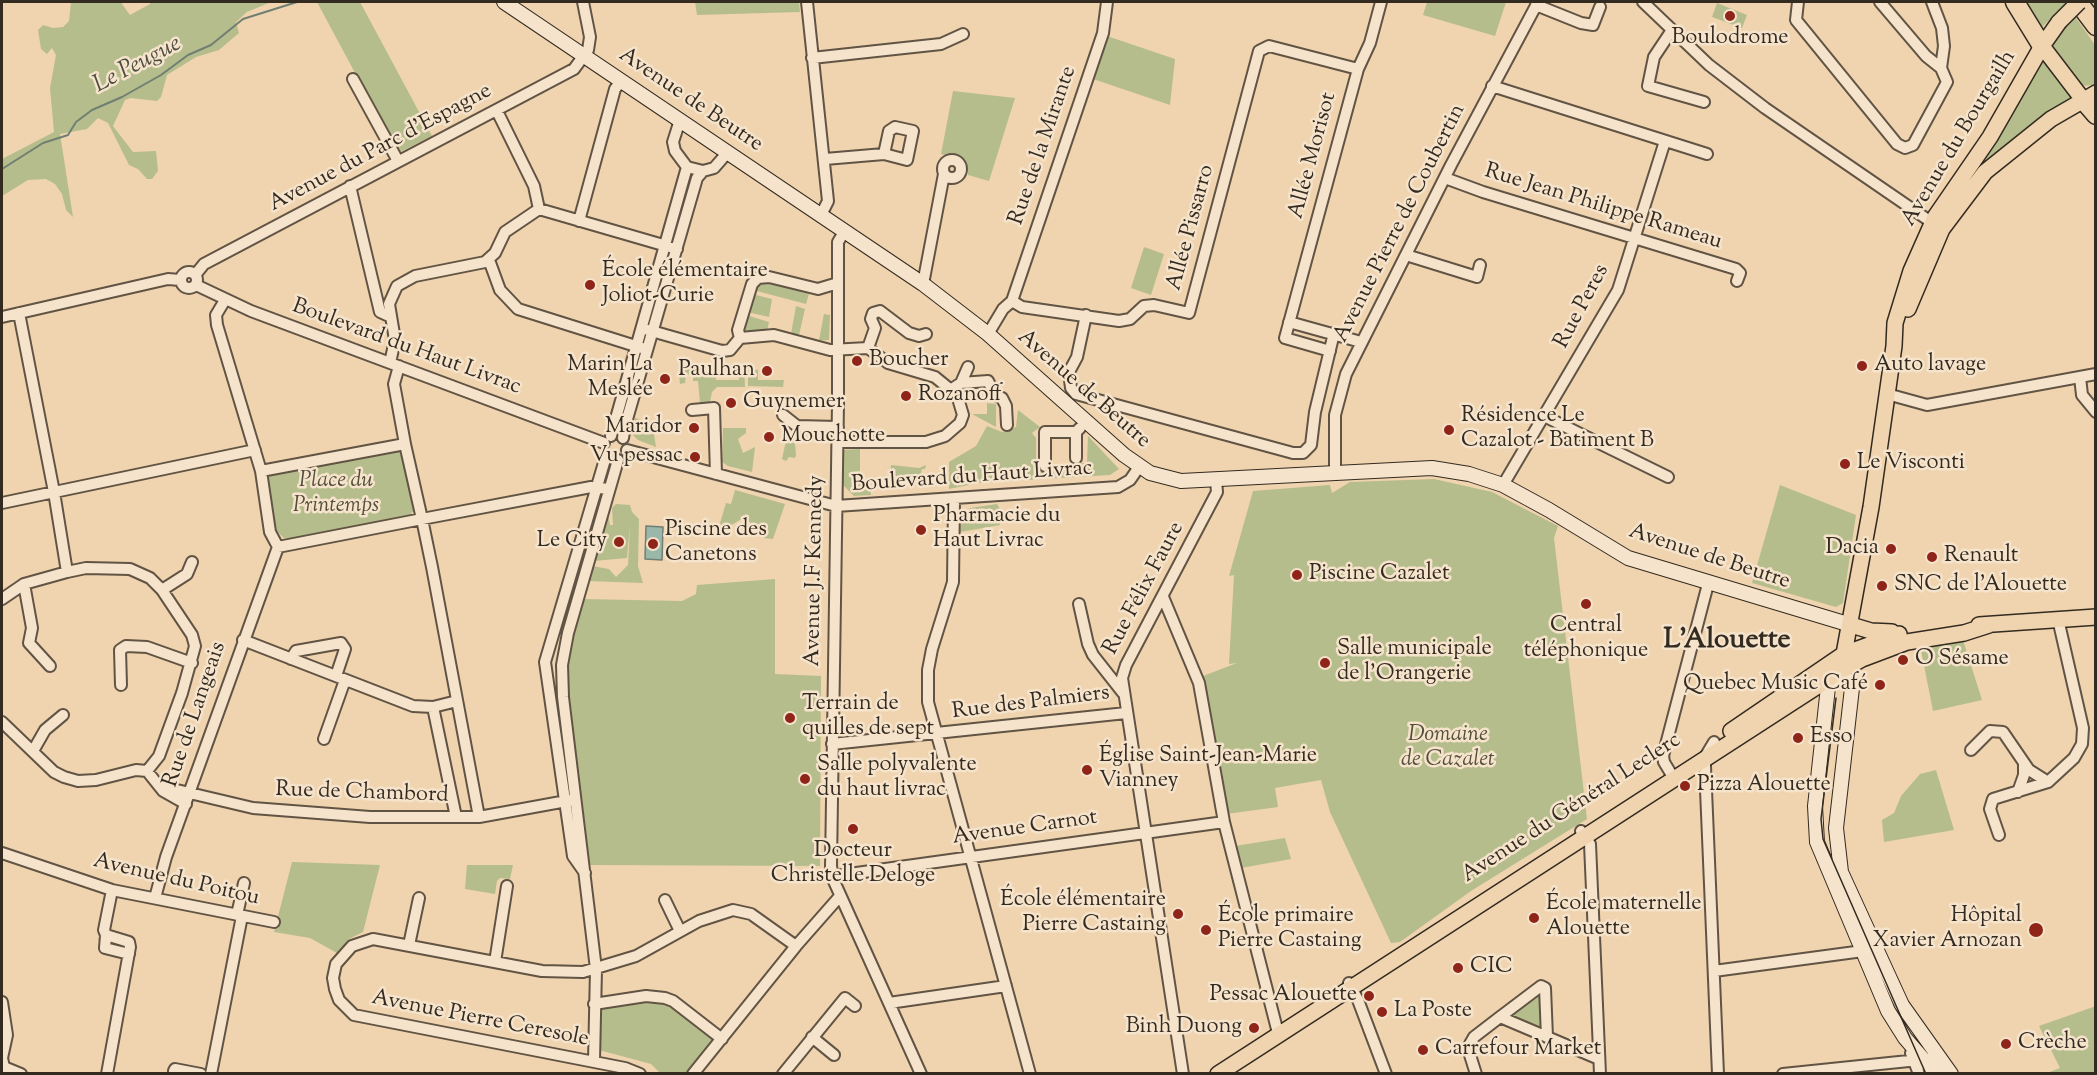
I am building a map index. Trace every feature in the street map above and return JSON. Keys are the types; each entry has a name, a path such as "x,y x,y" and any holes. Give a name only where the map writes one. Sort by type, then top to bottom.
{"highway":[{"path":"2015,2 2042,46"},
{"path":"2078,2 2096,26"}],"main road":[{"name":"Avenue du Bourgailh","path":"1844,654 1851,625 1894,346 1937,226 2042,46 2059,22 2078,2"},
{"path":"2042,46 2092,103"},
{"name":"Avenue du Bourgailh","path":"1937,226 1993,165 2051,119 2092,103"},
{"path":"1851,625 1871,631 1910,630 2096,617"},
{"name":"Avenue du Général Leclerc","path":"1218,1074 1672,775 1802,698 1841,671 1862,659 1906,642 1964,633 1989,626"},
{"path":"1712,750 1820,678 1844,654 1910,630"}],"street":[{"name":"Avenue de Beutre","path":"504,2 922,284 988,334 1139,467 1170,480 1216,480 1432,468 1469,474 1503,485 1628,558 1708,584 1851,625"},
{"path":"583,2 590,37 585,56"},
{"path":"807,2 828,201 821,215"},
{"name":"Rue de la Mirante","path":"988,334 1003,309 1012,302 1103,33 1107,2"},
{"name":"Allée Morisot","path":"1289,322 1358,69 1370,43 1381,2"},
{"path":"1643,2 1709,65 1765,108 1937,226"},
{"path":"1798,2 1796,20 1898,144 1905,148 1913,145 1945,90 1947,82 1941,68 1926,56 1880,2"},
{"path":"1932,2 1942,28 1944,46 1941,68"},
{"path":"1537,3 1581,23 1593,25 1600,6"},
{"name":"Avenue Pierre de Coubertin","path":"1335,474 1335,415 1342,386 1361,342 1537,3"},
{"path":"1672,30 1654,57 1648,86 1704,102"},
{"path":"812,58 941,44 963,34"},
{"name":"Allée Pissarro","path":"1086,315 1119,321 1130,319 1144,306 1154,305 1189,313 1255,64 1263,47 1269,46 1358,69"},
{"name":"Avenue du Parc d'Espagne","path":"19,313 157,281 180,280 187,272 196,280 204,264 574,69 585,56"},
{"path":"353,79 399,161"},
{"path":"579,220 615,89 621,81"},
{"path":"1492,86 1707,154"},
{"path":"497,111 534,186 539,209"},
{"path":"680,120 673,142 675,151 687,167 703,171 714,168 728,152"},
{"name":"Rue Peres","path":"1503,485 1618,290 1665,141"},
{"path":"825,159 884,154"},
{"path":"671,248 687,167"},
{"path":"571,800 551,699 545,662 546,651 556,629 603,488 618,460 627,450 623,438 625,426 648,329 671,248 697,178 703,171"},
{"path":"922,284 944,174"},
{"name":"Rue Jean Philippe Rameau","path":"1445,178 1736,269 1740,273 1737,281"},
{"path":"351,186 380,312 391,317"},
{"path":"479,817 394,384 395,340 389,304 392,294 407,279 489,260 505,232 539,209 671,248"},
{"name":"Avenue J.F Kennedy","path":"844,232 838,242 838,442 832,744 833,879 921,1074"},
{"path":"1406,255 1477,277 1480,265"},
{"path":"489,260 500,290 518,309 643,348"},
{"path":"740,338 738,330 752,284 758,278 769,277 818,289 838,283"},
{"name":"Boulevard du Haut Livrac","path":"196,280 225,300 395,365 608,439 623,438"},
{"path":"225,300 216,315 217,325 261,471 270,532 278,547 422,519 603,488"},
{"path":"1012,302 1022,307 1086,315 1077,357 1069,372 1071,388 1076,394 1293,453 1303,453 1311,445 1315,412 1334,333"},
{"path":"868,348 874,328 871,319 873,313 880,311 909,333 919,336 926,334"},
{"path":"2,317 19,313 67,572"},
{"path":"1330,351 1285,338 1289,322 1361,342"},
{"path":"648,329 722,351 730,350 740,338 774,336 830,350 868,348 888,363 927,373 956,386 988,381 995,395 1002,398 1006,406 1007,425"},
{"path":"599,1066 594,1004 596,969 585,873 573,856 562,665 603,488 608,439 643,348"},
{"path":"838,442 926,442 945,436 960,423 963,415 956,386 969,367"},
{"path":"1887,394 1927,405 2096,374"},
{"path":"2080,377 2082,395 2096,412"},
{"path":"692,410 714,408 716,474"},
{"path":"783,416 797,426 838,427"},
{"path":"1544,416 1668,477"},
{"path":"1076,458 1076,432 1086,421"},
{"path":"1045,466 1045,432 1076,432"},
{"path":"261,471 405,444"},
{"path":"2,503 255,450"},
{"name":"Boulevard du Haut Livrac","path":"627,450 836,506 954,500 1118,487 1130,480 1139,467"},
{"path":"606,456 618,460"},
{"name":"Rue Félix Faure","path":"1183,1074 1122,678 1126,665 1217,492 1216,480"},
{"path":"954,500 953,582 928,670 928,702 1030,1074"},
{"name":"Rue de Langeais","path":"155,898 187,799 278,547"},
{"path":"162,590 187,574 192,562"},
{"path":"2,599 24,585 67,572 86,568 129,569 150,578 162,590 192,636 195,645 192,663 159,756 147,771 136,770 96,780 78,781 54,772 3,726"},
{"path":"1672,775 1664,756 1708,584"},
{"path":"24,585 32,628 29,643 50,666"},
{"path":"1163,597 1198,682 1224,822 1278,1033"},
{"path":"1079,604 1088,644 1124,693"},
{"path":"1999,835 1993,821 1991,803 1998,796 2048,782 2074,758 2084,737 2058,619"},
{"path":"556,629 568,633"},
{"path":"1910,630 1861,654 1841,671 1828,687 1815,806 1815,829 1821,853 1888,1011 1918,1058 1936,1074"},
{"path":"243,640 414,706 433,707 457,701"},
{"path":"291,658 296,651 344,644 340,678 324,739"},
{"path":"121,685 120,650 126,646 147,647 192,663"},
{"path":"1844,654 1841,671 1852,688 1836,828 1840,869 1858,913 1902,1005 1951,1074"},
{"path":"551,699 563,697"},
{"path":"1802,698 1820,700 1826,716"},
{"path":"433,707 456,817"},
{"name":"Rue des Palmiers","path":"832,744 937,735 1126,713"},
{"path":"33,752 45,730 63,715"},
{"path":"1971,750 1990,731 2003,732 2024,764 2048,782"},
{"path":"1712,750 1714,971 1718,1074"},
{"path":"2018,792 2024,775 2024,764"},
{"name":"Rue de Chambord","path":"147,771 163,791 187,799 253,808 370,817 479,817 571,800"},
{"name":"Avenue Carnot","path":"833,879 842,875 1224,822"},
{"path":"1583,833 1590,844 1600,1074"},
{"name":"Avenue du Poitou","path":"2,853 112,890 274,922"},
{"path":"211,1074 244,883"},
{"path":"495,962 507,886"},
{"path":"107,1074 129,954 129,942 106,935 104,930 112,890"},
{"path":"698,1072 795,946 840,896"},
{"path":"409,945 419,898"},
{"path":"665,900 680,931"},
{"name":"Avenue Pierre Ceresole","path":"640,1074 365,1019 345,1009 339,1000 333,978 341,956 352,946 367,940 409,945 553,973 596,969 636,956 716,914 741,910 762,921 795,946"},
{"path":"1714,971 1863,951"},
{"path":"1350,985 1386,1074"},
{"path":"889,1003 1006,986"},
{"path":"1476,1074 1470,1055 1470,1044 1474,1037 1541,986 1545,988 1547,1036"},
{"path":"594,1004 646,996 665,998 673,1001 722,1039"},
{"path":"783,1074 845,998 855,1006"},
{"path":"2,1002 7,1035 2,1058 4,1067 21,1074"},
{"path":"1500,1017 1599,1059"},
{"path":"812,1037 834,1055"},
{"path":"1918,1058 1919,1074"},
{"path":"1783,1074 1918,1058 1931,1060 1944,1074"},
{"path":"174,1071 175,1069 201,1074"}],"green space":[{"path":"71,2 123,2 122,4 130,15 150,2 271,2 247,12 236,22 239,33 219,50 196,57 167,75 161,97 157,101 131,98 125,100 113,126 133,152 156,151 158,171 152,179 147,179 138,169 129,165 108,123 98,118 87,129 60,134 73,217 66,210 62,194 55,184 46,179 28,180 2,196 2,159 54,132 50,88 56,55 52,48 47,54 41,49 38,30 43,25 53,28 63,27 69,21"},
{"path":"317,2 360,2 432,136 398,153"},
{"path":"695,2 799,2 800,12 697,15"},
{"path":"1427,2 1506,2 1495,36 1423,15"},
{"path":"2022,2 2064,2 2066,4 2041,28"},
{"name":"Boulodrome","path":"1717,3 1747,15 1742,28 1712,17"},
{"path":"2074,15 2095,45 2095,85 2080,86 2056,57 2053,48 2055,39"},
{"path":"1107,36 1175,59 1170,105 1093,79"},
{"path":"2042,54 2076,99 1965,189 1971,173"},
{"path":"953,91 1015,98 989,181 968,175 968,167 963,160 941,154"},
{"path":"1144,247 1164,254 1151,295 1131,288"},
{"path":"767,282 809,294 806,304 753,290 759,284"},
{"path":"752,294 772,299 769,317 747,312"},
{"path":"796,306 805,309 799,335 805,338 791,334"},
{"path":"824,314 830,315 829,340 812,341 819,340"},
{"path":"746,315 769,322 767,331 748,334 743,328"},
{"path":"678,364 715,372 716,380 739,380 739,369 744,368 745,387 717,387 712,392 710,402 700,403 698,381 693,381 693,374 686,375 685,383 680,384"},
{"path":"748,368 758,370 758,380 784,380 783,387 748,386"},
{"path":"987,403 996,404 996,427 972,414 987,414"},
{"path":"1018,410 1040,427 1032,433 1036,438 1036,469 1087,463 1088,436 1119,469 1110,475 978,483 949,489 949,462 976,446 987,426 1002,432 1016,427"},
{"path":"635,418 652,422 656,447 638,440 633,435"},
{"path":"723,428 746,428 746,433 738,439 743,453 755,447 752,472 728,466 722,462"},
{"path":"788,432 794,433 796,455 795,458 789,457 786,461 782,459"},
{"name":"Place du Printemps","path":"398,449 404,454 415,509 409,516 291,539 284,538 273,528 266,475"},
{"path":"860,449 860,483 870,483 871,495 854,496 842,484 844,450"},
{"path":"891,465 919,468 926,465 920,477 890,476"},
{"name":"Domaine de Cazalet","path":"1434,479 1492,492 1558,526 1554,538 1587,819 1471,891 1400,942 1391,943 1330,812 1321,780 1275,788 1278,807 1226,814 1203,676 1237,663 1229,664 1234,575 1229,576 1253,491 1330,485 1332,493 1350,482"},
{"path":"1780,485 1856,515 1843,603 1836,607 1752,583"},
{"path":"735,490 785,504 773,539 764,538 745,517 723,530 720,523 726,503 731,504"},
{"path":"616,504 630,505 632,512 639,519 638,566 643,583 588,581 592,566 609,569 616,577 628,565 630,525 627,558 594,561 608,514 610,525 613,525 612,508"},
{"path":"997,504 1000,509 1000,525 960,532 961,519 970,508"},
{"path":"775,579 775,674 821,676 820,866 590,865 566,669 583,599 682,601 696,594 697,585"},
{"path":"1963,640 1982,700 1933,711 1920,645"},
{"path":"1936,770 1954,830 1884,842 1882,820 1894,813 1901,796 1920,774"},
{"path":"1285,838 1291,859 1241,868 1235,846"},
{"path":"292,862 380,865 363,932 349,939 337,953 310,938 274,932"},
{"path":"467,865 513,865 510,879 500,878 497,881 495,894 465,889"},
{"path":"1540,993 1540,1027 1511,1017 1511,1014"},
{"path":"645,999 673,1003 718,1037 688,1073 660,1073 651,1064 599,1050 598,1005"},
{"path":"2096,1006 2095,1073 2047,1073 2060,1068 2039,1026"}],"shaded area":[{"path":"646,526 663,527 662,560 645,559"}],"waterway":[{"name":"Le Peugue","path":"2,169 43,143 68,135 76,122 92,110 122,97 161,75 188,55 211,45 243,19 297,2"}],"tram line":[{"path":"1836,698 1821,819 1823,839 1926,1074"}],"place":[{"name":"Boulodrome","path":"1730,16"},
{"name":"École élémentaire Joliot-Curie","path":"590,285"},
{"name":"Boucher","path":"857,361"},
{"name":"Auto lavage","path":"1862,366"},
{"name":"Paulhan","path":"767,371"},
{"name":"Marin La Meslée","path":"665,379"},
{"name":"Rozanoff","path":"906,396"},
{"name":"Guynemer","path":"731,403"},
{"name":"Maridor","path":"694,428"},
{"name":"Résidence Le Cazalot - Batiment B","path":"1449,430"},
{"name":"Mouchotte","path":"769,437"},
{"name":"Vu pessac","path":"695,457"},
{"name":"Le Visconti","path":"1845,464"},
{"name":"Pharmacie du Haut Livrac","path":"921,530"},
{"name":"Le City","path":"619,542"},
{"name":"Piscine des Canetons","path":"653,544"},
{"name":"Dacia","path":"1891,549"},
{"name":"Renault","path":"1932,557"},
{"name":"Piscine Cazalet","path":"1297,575"},
{"name":"SNC de l'Alouette","path":"1882,586"},
{"name":"Central téléphonique","path":"1586,604"},
{"name":"O Sésame","path":"1903,660"},
{"name":"Salle municipale de l'Orangerie","path":"1325,663"},
{"name":"Quebec Music Café","path":"1880,685"},
{"name":"Terrain de quilles de sept","path":"790,718"},
{"name":"Esso","path":"1798,738"},
{"name":"Église Saint-Jean-Marie Vianney","path":"1087,770"},
{"name":"Salle polyvalente du haut livrac","path":"805,779"},
{"name":"Pizza Alouette","path":"1685,786"},
{"name":"Docteur Christelle Deloge","path":"853,829"},
{"name":"École élémentaire Pierre Castaing","path":"1178,914"},
{"name":"École maternelle Alouette","path":"1534,918"},
{"name":"École primaire Pierre Castaing","path":"1206,930"},
{"name":"Hôpital Xavier Arnozan","path":"2036,930"},
{"name":"CIC","path":"1458,968"},
{"name":"Pessac Alouette","path":"1369,996"},
{"name":"La Poste","path":"1382,1012"},
{"name":"Binh Duong","path":"1254,1028"},
{"name":"Crèche","path":"2006,1044"},
{"name":"Carrefour Market","path":"1423,1050"}],"district":[{"name":"L'Alouette","path":"1727,642"}]}
